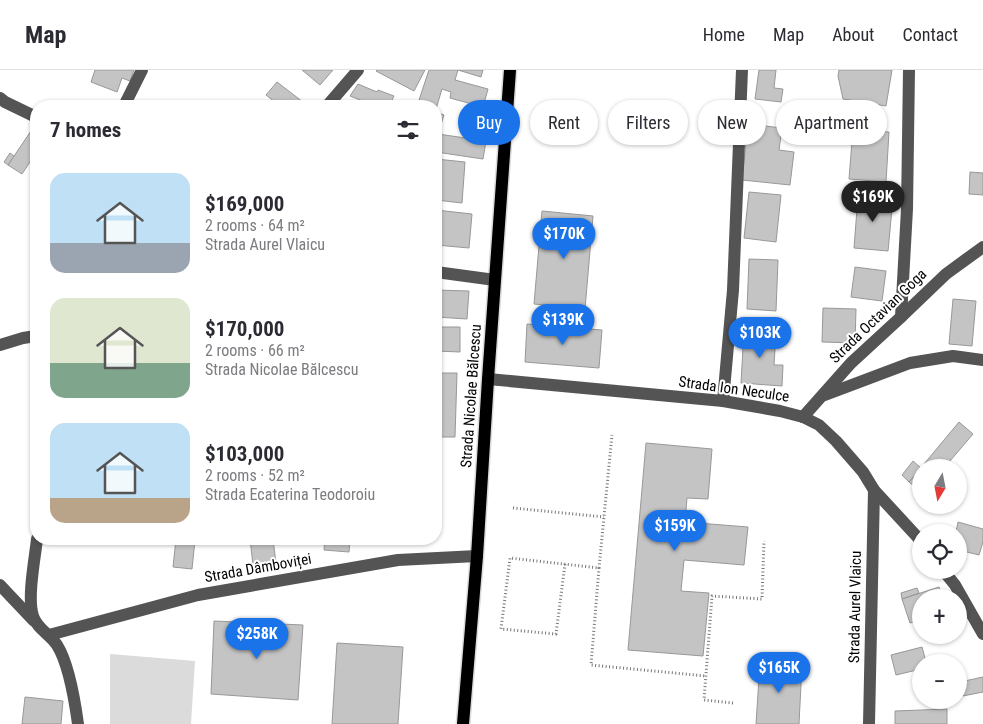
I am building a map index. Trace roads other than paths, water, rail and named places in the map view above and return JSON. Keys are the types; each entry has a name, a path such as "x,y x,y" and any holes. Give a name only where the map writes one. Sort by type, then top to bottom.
{"main road":[{"name":"Strada Nicolae Bălcescu","path":"463,724 477,556 510,70"}],"street":[{"path":"127,100 142,70"},
{"path":"332,100 358,70"},
{"path":"723,401 733,290 742,70"},
{"path":"902,317 907,209 909,70"},
{"path":"0,98 30,114"},
{"name":"Strada Octavian Goga","path":"802,417 851,363 946,274 983,247"},
{"path":"442,273 495,280"},
{"path":"0,345 30,337"},
{"path":"821,396 910,363 953,356 983,360"},
{"name":"Strada Ion Neculce","path":"488,379 723,401 780,411 802,417 819,425 836,441 863,472 874,490 912,531"},
{"name":"Strada Aurel Vlaicu","path":"869,724 874,490"},
{"path":"36,545 31,594 31,608 36,623"},
{"name":"Strada Dâmboviței","path":"49,635 198,595 398,560 477,556"},
{"path":"950,579 983,634"},
{"path":"0,585 58,646 67,669 78,724"}]}
